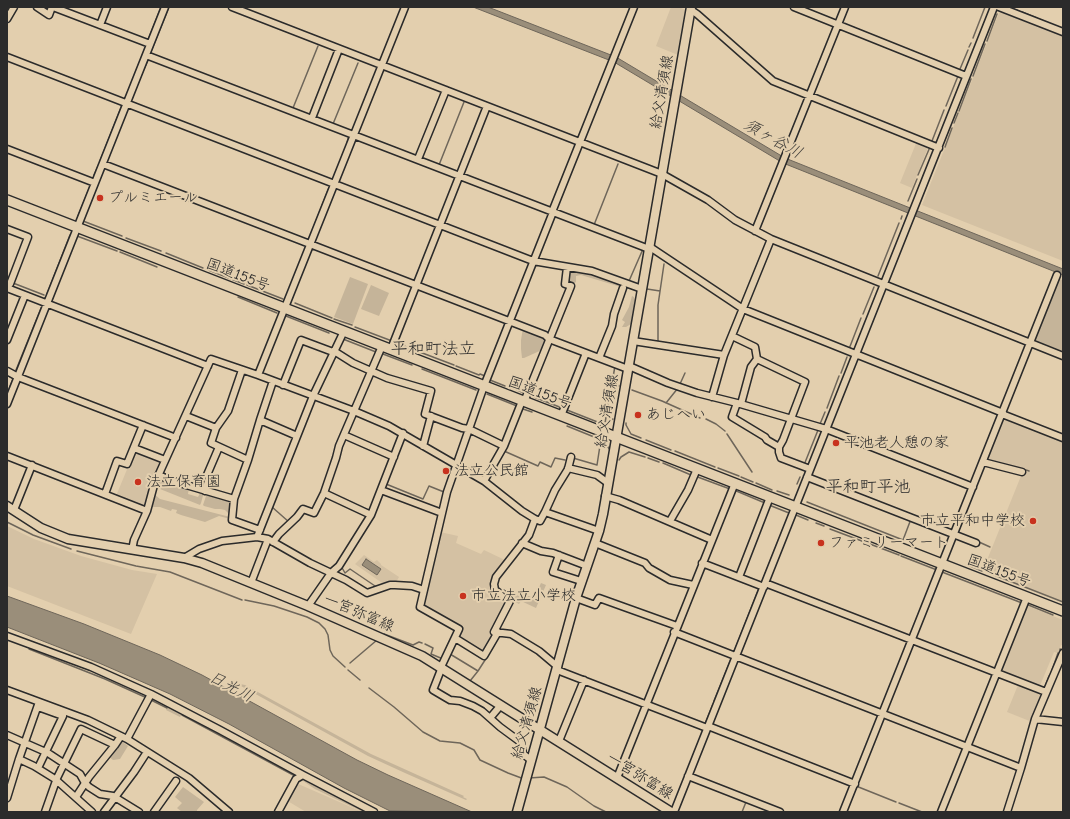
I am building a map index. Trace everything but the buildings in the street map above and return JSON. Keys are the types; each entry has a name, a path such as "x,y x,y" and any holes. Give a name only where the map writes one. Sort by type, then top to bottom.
{"highway":[{"name":"国道155号","path":"7,200 1063,611"}],"main road":[{"name":"給父清須線","path":"517,812 576,598 599,531 617,438 690,8"},
{"name":"一宮弥富線","path":"10,508 41,528 68,539 184,558 220,569 416,653 501,704 673,812"}],"street":[{"path":"7,19 14,7"},
{"path":"37,7 49,14 52,7 150,44"},
{"path":"100,25 107,7"},
{"path":"7,404 165,7"},
{"path":"232,7 662,174 708,200 735,220 771,239 1063,356"},
{"path":"258,375 405,7"},
{"path":"531,760 523,754 520,741 490,718 473,706 460,701 450,700 433,690 441,667 459,629 420,607 447,492 484,386 579,142 634,7"},
{"path":"794,7 966,76"},
{"path":"755,231 845,7"},
{"path":"673,812 994,7"},
{"path":"999,7 1063,32"},
{"path":"690,8 773,81 939,148"},
{"path":"312,118 339,49"},
{"path":"146,54 552,212 649,248 743,309 855,356 1063,438"},
{"path":"7,57 533,261 592,271 642,289"},
{"path":"418,159 446,90"},
{"path":"251,583 271,540 297,517 302,509 314,513 324,493 339,446 372,371 387,348 416,285 487,106"},
{"path":"7,149 95,183"},
{"path":"103,164 510,321 545,335 549,339 599,358 712,397 739,403 826,429 973,488"},
{"path":"7,228 28,237 8,285"},
{"path":"712,397 724,355 771,239"},
{"path":"484,481 504,446 571,286 565,284 567,267"},
{"path":"843,812 1058,275"},
{"path":"8,285 25,295 48,302"},
{"path":"8,285 208,366"},
{"path":"599,358 612,326 614,314 623,288"},
{"path":"7,340 25,295"},
{"path":"257,537 313,396 344,331"},
{"path":"732,336 755,347 757,359 751,367 739,403 732,417 779,447"},
{"path":"283,385 301,340 334,352 353,363 387,378 431,391 425,414 462,428 469,429 504,446"},
{"path":"633,340 724,355"},
{"path":"561,416 586,353"},
{"path":"132,550 134,540 147,510 158,475 211,359 354,411 403,433 484,481 522,511 540,521 555,490 568,468 571,457"},
{"path":"757,359 805,382 784,440 779,447 781,458 810,469"},
{"path":"242,370 228,411 216,428 211,443 248,460"},
{"path":"7,371 176,438"},
{"path":"260,530 232,520 234,500 273,381"},
{"path":"186,416 216,428"},
{"path":"423,446 431,416"},
{"path":"260,420 297,436"},
{"path":"105,494 117,461 127,464 143,425"},
{"path":"308,606 331,573 339,566 371,515 403,433"},
{"path":"344,435 394,458"},
{"path":"205,491 209,477 207,475 220,447"},
{"path":"134,448 165,460"},
{"path":"7,456 147,510"},
{"path":"983,462 1022,472"},
{"path":"10,508 32,465"},
{"path":"568,468 597,475 608,483"},
{"path":"670,522 688,490 696,469"},
{"path":"158,475 234,500"},
{"path":"807,477 976,543"},
{"path":"617,778 674,632 735,483"},
{"path":"381,490 442,513"},
{"path":"324,493 371,515"},
{"path":"606,496 619,500 712,540"},
{"path":"739,577 770,497"},
{"path":"545,512 599,531"},
{"path":"536,519 529,535 496,577 494,584 495,590 510,601 494,632 510,634 539,651 557,668 584,680 854,784"},
{"path":"184,558 199,549 222,541 257,537 271,540 310,563 367,593 395,585 412,586 424,590"},
{"path":"595,543 645,564 649,568 670,580 693,585"},
{"path":"522,544 541,551 559,555 587,566"},
{"path":"559,555 553,572 581,582"},
{"path":"702,563 912,640 1046,692"},
{"path":"942,812 1027,597"},
{"path":"576,598 595,605 599,598 677,626"},
{"path":"454,638 484,656 498,632"},
{"path":"674,632 1020,768"},
{"path":"7,636 91,667 151,694 303,776 374,812"},
{"path":"1007,812 1035,719 1063,652"},
{"path":"559,741 584,680"},
{"path":"7,690 63,716 38,768"},
{"path":"76,797 85,783 120,739 151,694"},
{"path":"490,718 501,704"},
{"path":"38,705 88,720 189,778 229,812"},
{"path":"7,798 10,778 19,759 38,705"},
{"path":"1035,719 1063,722"},
{"path":"45,812 64,763 81,730 120,739"},
{"path":"7,735 46,752 80,774 85,783 100,794 116,797 139,812"},
{"path":"104,812 146,753"},
{"path":"19,759 38,768 57,780 92,812"},
{"path":"278,812 296,779 303,776"},
{"path":"688,776 780,812"},
{"path":"154,812 176,781"}],"shaded area":[{"path":"473,7 488,7 616,57 785,158 1063,269 1063,275 783,163 614,62"},
{"path":"671,7 679,7 686,10 678,55 656,46"},
{"path":"1002,12 1063,36 1063,261 922,205 999,13"},
{"path":"917,141 929,145 912,188 900,183"},
{"path":"568,269 579,270 621,284 621,287 581,275 576,276 576,282 572,285 567,283"},
{"path":"350,277 368,284 353,324 334,317"},
{"path":"1058,279 1063,280 1063,351 1034,339"},
{"path":"371,285 389,293 379,316 361,309"},
{"path":"632,296 635,300 631,324 626,327 622,327 625,322 622,320 629,307"},
{"path":"523,328 546,337 547,340 544,349 522,358 521,340"},
{"name":"市立平和中学校","path":"1004,416 1063,441 1063,602 983,570 1023,471 1029,471 986,459"},
{"name":"法立保育園","path":"135,450 162,460 146,508 116,496"},
{"path":"161,479 189,487 188,494 198,497 201,491 204,492 200,505 155,487"},
{"path":"207,493 233,500 231,514 225,510 204,506"},
{"path":"154,494 160,499 230,517 230,519 219,516 205,522 176,513 177,510 172,509 171,511 160,507 150,507"},
{"path":"7,526 34,539 81,556 132,570 157,574 131,634 7,586"},
{"name":"市立法立小学校","path":"440,532 458,536 456,543 481,554 484,550 507,561 493,583 507,600 495,636 485,652 482,653 459,639 458,636 462,627 425,608 423,604"},
{"path":"364,555 374,562 377,560 381,565 399,577 395,584 385,585 355,564"},
{"path":"366,559 381,569 377,575 362,565"},
{"path":"541,583 546,585 536,608 521,601 519,604 512,600 516,595 522,597 523,594 534,598"},
{"path":"7,596 84,624 160,655 202,675 357,760 472,812 390,811 344,788 229,724 170,694 99,663 7,627"},
{"path":"1025,605 1063,620 1063,646 1061,645 1058,653 1054,652 1039,688 999,672"},
{"path":"239,685 245,685 371,754 464,796 463,797 467,799 466,800 368,756"},
{"path":"1018,685 1042,695 1032,722 1007,712"},
{"path":"168,706 299,775 297,777 182,714 180,717 166,710"},
{"path":"120,740 128,746 120,759 113,760 109,757"},
{"path":"305,778 371,812 361,811 315,789 303,781"},
{"path":"296,783 360,811 306,812 286,800"},
{"path":"183,787 204,802 197,812 182,812 177,808 182,803 175,797"}],"waterway":[{"path":"148,40 161,7"},
{"path":"150,54 169,7"},
{"path":"973,38 985,7"},
{"path":"1008,7 1019,11"},
{"path":"1022,12 1037,18"},
{"path":"987,41 997,14"},
{"path":"1039,19 1051,24"},
{"path":"1053,25 1063,29"},
{"path":"969,47 971,43"},
{"path":"973,76 985,44"},
{"path":"125,99 146,46"},
{"path":"293,108 318,46"},
{"path":"960,69 968,50"},
{"path":"135,89 149,58"},
{"path":"333,124 358,63"},
{"path":"946,106 958,76"},
{"path":"959,111 971,79"},
{"path":"439,165 464,102"},
{"path":"100,161 122,105"},
{"path":"932,141 944,110"},
{"path":"954,123 958,113"},
{"path":"945,147 952,128"},
{"path":"347,143 349,135"},
{"path":"918,175 930,147"},
{"path":"333,179 345,149"},
{"path":"94,175 99,164"},
{"path":"594,225 618,164"},
{"path":"908,201 917,179"},
{"path":"78,216 91,184"},
{"path":"306,240 309,239 330,185"},
{"path":"83,221 122,236"},
{"path":"878,276 899,223"},
{"path":"47,294 70,235"},
{"path":"51,302 77,236 117,251"},
{"path":"126,238 161,251"},
{"path":"629,281 643,249"},
{"path":"120,252 157,267"},
{"path":"166,253 203,268"},
{"path":"654,253 739,310"},
{"path":"658,342 658,305 664,264"},
{"path":"206,269 244,284"},
{"path":"13,283 44,295"},
{"path":"247,285 283,299"},
{"path":"863,314 874,287"},
{"path":"647,289 660,291"},
{"path":"238,297 277,313"},
{"path":"295,303 332,318"},
{"path":"16,370 42,306"},
{"path":"286,316 329,333"},
{"path":"849,349 861,318"},
{"path":"334,319 352,325"},
{"path":"355,327 392,341"},
{"path":"343,339 376,352"},
{"path":"396,343 454,365"},
{"path":"383,354 412,365"},
{"path":"841,373 847,357"},
{"path":"456,366 485,376"},
{"path":"605,423 615,366"},
{"path":"422,369 476,390"},
{"path":"680,384 685,373"},
{"path":"7,375 12,378"},
{"path":"827,408 839,376"},
{"path":"7,394 13,379"},
{"path":"490,380 505,386"},
{"path":"612,383 619,386"},
{"path":"666,403 678,388"},
{"path":"517,390 524,393"},
{"path":"632,390 662,401 700,418"},
{"path":"467,426 478,394"},
{"path":"487,394 517,406"},
{"path":"529,395 562,408"},
{"path":"523,409 532,412"},
{"path":"567,410 600,423"},
{"path":"820,424 825,412"},
{"path":"605,423 613,419"},
{"path":"706,419 725,431"},
{"path":"626,423 631,434 641,438"},
{"path":"567,426 604,441 610,450 610,453"},
{"path":"804,465 818,430"},
{"path":"727,434 752,472"},
{"path":"573,458 597,465 601,439"},
{"path":"646,440 671,450"},
{"path":"504,451 538,466 540,462 551,467 555,458 565,460"},
{"path":"675,451 715,467"},
{"path":"619,460 629,452 645,457"},
{"path":"648,458 659,462"},
{"path":"663,463 691,475"},
{"path":"718,468 739,476"},
{"path":"1023,469 1029,471"},
{"path":"695,476 730,489"},
{"path":"741,477 753,482"},
{"path":"797,484 800,477"},
{"path":"756,483 772,490"},
{"path":"386,484 423,499 429,486 444,492"},
{"path":"734,490 765,503"},
{"path":"777,491 789,495"},
{"path":"807,502 903,540 911,519"},
{"path":"769,505 789,513"},
{"path":"272,507 289,522"},
{"path":"761,584 789,514"},
{"path":"796,515 808,520"},
{"path":"7,522 33,535 71,549"},
{"path":"816,523 824,526"},
{"path":"830,529 899,555"},
{"path":"979,542 990,547"},
{"path":"77,551 136,566 170,572 242,600"},
{"path":"901,556 937,570"},
{"path":"968,565 982,571"},
{"path":"341,566 345,573 350,569 378,588"},
{"path":"942,572 1022,603"},
{"path":"989,573 1063,602"},
{"path":"734,652 759,588"},
{"path":"245,600 274,606 307,617 319,623 328,635 330,650 333,656 345,667"},
{"path":"1026,604 1053,615"},
{"path":"384,634 413,645 419,642 422,643"},
{"path":"350,663 377,640"},
{"path":"425,644 433,648 431,654 443,659"},
{"path":"29,649 105,679 147,698"},
{"path":"1060,650 1063,650"},
{"path":"1051,673 1058,653"},
{"path":"450,654 478,671 487,657"},
{"path":"714,701 731,659"},
{"path":"348,670 360,680"},
{"path":"470,681 478,671"},
{"path":"1044,689 1049,676"},
{"path":"369,688 423,732 440,741 460,743 474,750 480,760 524,779"},
{"path":"151,700 167,708"},
{"path":"29,701 37,704"},
{"path":"705,724 713,704"},
{"path":"182,715 295,776"},
{"path":"529,778 544,777 567,787 594,806 606,812"},
{"path":"856,786 896,802"},
{"path":"742,812 747,802"},
{"path":"899,803 922,812"}],"place":[{"name":"プルミエール","path":"100,198"},
{"name":"あじへい","path":"638,415"},
{"name":"平池老人憩の家","path":"836,443"},
{"name":"法立公民館","path":"446,471"},
{"name":"法立保育園","path":"138,482"},
{"name":"市立平和中学校","path":"1033,521"},
{"name":"ファミリーマート","path":"821,543"},
{"name":"市立法立小学校","path":"463,596"}],"district":[{"name":"平和町法立","path":"433,349"},
{"name":"平和町平池","path":"868,487"}],"water label":[{"name":"須ヶ谷川","path":"773,139"},
{"name":"日光川","path":"231,687"}]}
